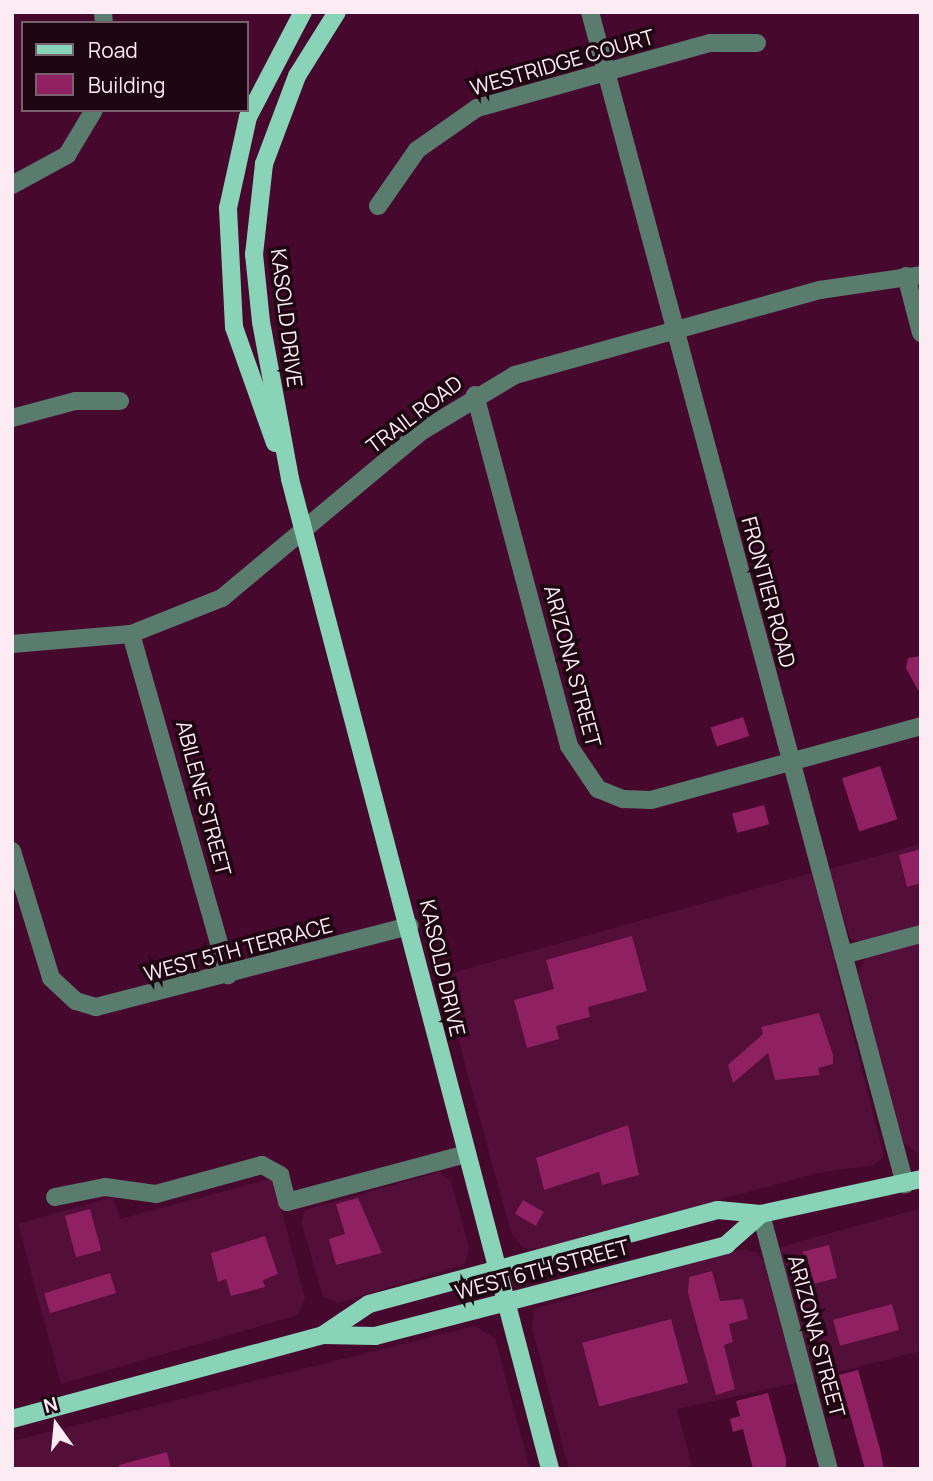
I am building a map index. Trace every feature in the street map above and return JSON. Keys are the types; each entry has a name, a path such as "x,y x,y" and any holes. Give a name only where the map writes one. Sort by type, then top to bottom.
{"main road":[{"name":"KASOLD DRIVE","path":"290,479 241,353 226,240 231,181 248,117 303,12"},
{"name":"KASOLD DRIVE","path":"337,12 280,112 255,221 260,313 290,479 410,926 466,1154 550,1469"},
{"name":"WEST 6TH STREET","path":"323,1335 369,1304 718,1210 761,1214 913,1182"},
{"name":"WEST 6TH STREET","path":"12,1419 323,1335 375,1336 726,1245 761,1214"}],"street":[{"name":"FRONTIER ROAD","path":"590,12 843,955 913,1182"},
{"name":"WESTRIDGE COURT","path":"378,206 417,150 455,119 497,100 710,43 757,43"},
{"path":"12,185 67,155 93,112"},
{"name":"TRAIL ROAD","path":"12,644 131,634 222,598 304,532 422,430 475,395 545,363 820,289 913,276"},
{"path":"913,276 921,333"},
{"name":"ARIZONA STREET","path":"475,395 569,746 585,776 611,795 651,800 921,726"},
{"path":"12,418 75,401 120,401"},
{"name":"ABILENE STREET","path":"131,634 228,975"},
{"name":"WEST 5TH TERRACE","path":"12,851 44,965 76,1001 111,1006 410,926"},
{"path":"843,955 921,934"},
{"path":"55,1197 105,1187 156,1194 262,1165 280,1175 288,1202 466,1154"},
{"name":"ARIZONA STREET","path":"761,1214 829,1469"}],"shaded area":[{"path":"921,844 921,926 861,942 850,938 829,869"},
{"path":"812,873 884,1157 874,1165 818,1173 539,1249 523,1248 511,1233 441,976"},
{"path":"921,942 921,1156 903,1142 858,975 866,957"},
{"path":"439,1172 451,1181 469,1248 465,1264 338,1303 323,1297 301,1222 305,1210"},
{"path":"273,1178 305,1298 298,1315 61,1384 18,1224 113,1197 120,1219"},
{"path":"921,1208 921,1351 814,1378 777,1248"},
{"path":"741,1249 756,1252 764,1262 797,1383 677,1409 693,1469 569,1469 532,1328 534,1309"},
{"path":"475,1326 495,1338 530,1469 12,1469 12,1441"}],"building":[{"path":"921,656 921,689 918,690 906,668 908,658"},
{"path":"743,717 749,736 717,747 711,728"},
{"path":"880,766 897,819 859,832 842,778"},
{"path":"764,805 769,824 737,833 732,814"},
{"path":"921,849 921,883 907,887 899,855"},
{"path":"632,936 647,991 588,1007 590,1017 556,1026 559,1039 527,1048 514,1000 554,989 546,960"},
{"path":"819,1013 833,1055 833,1064 818,1068 820,1075 775,1080 768,1053 733,1083 728,1065 763,1034 761,1027"},
{"path":"628,1125 639,1175 602,1185 599,1172 544,1190 536,1158"},
{"path":"358,1198 382,1253 336,1265 329,1239 345,1234 336,1204"},
{"path":"523,1200 544,1212 536,1226 515,1214"},
{"path":"90,1209 101,1251 76,1257 65,1216"},
{"path":"265,1236 278,1274 263,1280 265,1287 231,1296 226,1279 218,1282 211,1253"},
{"path":"829,1245 837,1278 811,1285 803,1252"},
{"path":"712,1271 720,1301 743,1299 748,1319 729,1324 733,1342 724,1345 735,1389 716,1395 688,1293 689,1277"},
{"path":"110,1273 116,1293 50,1313 44,1293"},
{"path":"892,1304 899,1330 840,1346 833,1320"},
{"path":"671,1319 688,1383 599,1407 582,1343"},
{"path":"858,1370 884,1469 865,1469 839,1375"},
{"path":"768,1393 786,1459 786,1469 753,1469 743,1429 733,1432 730,1419 740,1416 736,1401"},
{"path":"167,1452 171,1469 120,1469 119,1465"}]}
